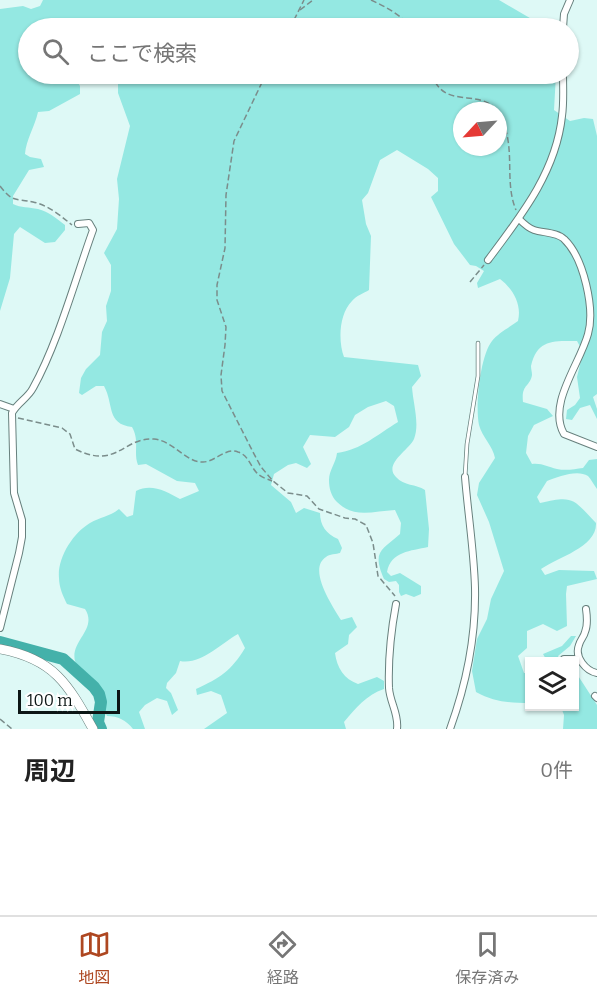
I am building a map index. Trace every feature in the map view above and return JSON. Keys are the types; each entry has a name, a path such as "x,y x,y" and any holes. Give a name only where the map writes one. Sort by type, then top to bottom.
{"main road":[{"path":"0,649 31,658 52,670 69,687 93,729"}],"street":[{"path":"564,18 570,0"},
{"path":"488,260 519,219 540,185 554,151 562,115 563,84"},
{"path":"519,219 534,230 560,236 573,252 583,273 588,288 588,333 564,389 559,420 564,434 597,447"},
{"path":"0,628 22,537 22,520 14,493 11,417 14,408 26,399 37,381 93,230 89,224 78,224"},
{"path":"0,404 14,408"},
{"path":"450,729 465,675 475,610 465,477"},
{"path":"396,604 390,638 389,689 397,715 398,729"},
{"path":"579,657 578,648 586,629 586,609"},
{"path":"579,659 593,673 597,673"}],"lane":[{"path":"465,477 467,444 478,376 478,343"}],"path":[{"path":"295,18 304,0"},
{"path":"299,10 313,0"},
{"path":"371,0 402,18"},
{"path":"261,84 234,141 226,195 225,248 217,285 217,300 226,327 220,375 222,391 257,460 273,481 283,490 306,496 319,509 355,519 366,525 373,543 378,576 394,594 396,604"},
{"path":"436,84 447,94 488,102"},
{"path":"507,136 511,196 519,219"},
{"path":"0,186 14,200 33,202 66,219 73,226 78,224"},
{"path":"470,282 488,260"},
{"path":"11,417 62,428 70,434 75,450 97,457 115,454 149,439 169,443 189,458 202,463 231,451 238,452 248,458 257,474 273,481"},
{"path":"0,719 12,729"}],"shaded area":[{"path":"43,0 499,0 530,18 18,18 18,84 79,84 80,94 49,111 38,112 25,154 41,159 44,167 29,170 13,196 13,204 46,212 65,225 65,230 55,242 45,243 20,227 14,234 10,278 0,311 0,9 23,6 31,9 40,6"},
{"path":"118,84 555,84 554,110 570,121 593,119 597,136 597,394 593,397 597,419 590,405 580,408 572,420 566,419 567,410 580,398 577,377 583,352 577,341 548,343 537,351 531,366 531,379 524,389 523,402 547,409 553,416 534,425 528,436 526,453 532,464 570,470 583,468 589,460 597,459 597,489 588,476 573,473 547,481 537,497 540,503 560,499 572,501 596,523 595,531 584,545 541,569 545,575 559,570 594,571 597,579 567,586 567,626 557,631 543,624 527,631 527,648 518,656 525,673 525,703 502,701 476,692 472,671 477,639 487,619 491,599 504,571 489,522 477,495 479,483 495,458 479,425 479,382 488,348 492,341 518,321 519,309 509,287 500,279 478,288 477,283 484,271 470,265 454,244 431,197 438,191 438,178 397,150 380,160 368,193 362,200 366,224 371,236 369,290 348,306 342,320 340,336 344,357 418,365 421,376 412,387 416,433 414,439 395,462 393,472 403,482 425,490 429,529 428,547 397,556 389,565 387,572 391,576 400,573 421,586 421,594 414,597 406,594 401,596 396,581 389,582 384,579 380,570 380,552 400,534 401,523 395,510 364,513 350,511 335,500 329,486 329,476 337,453 362,445 398,422 394,406 386,401 368,407 355,415 349,427 335,437 310,435 303,447 311,464 307,468 296,463 288,465 274,474 271,485 291,502 296,513 304,508 320,513 324,529 338,539 342,548 340,553 327,556 321,563 320,579 341,620 352,617 357,627 349,635 348,644 335,653 337,663 345,676 353,682 358,684 377,677 384,681 384,689 367,698 357,707 344,722 346,729 204,729 227,713 221,695 211,691 197,695 196,689 218,677 235,663 245,648 238,634 203,657 180,661 176,673 167,683 166,688 171,693 178,710 172,715 167,701 157,698 145,705 139,712 145,729 133,729 122,719 107,716 97,685 75,661 76,647 86,629 88,616 85,609 67,604 60,588 59,570 63,554 78,533 90,523 119,509 127,517 133,515 136,491 153,488 180,499 199,491 195,483 177,481 146,464 138,465 132,427 118,422 114,417 104,386 96,386 82,395 79,393 81,378 86,369 100,355 102,332 107,321 106,306 111,291 111,265 104,253 117,229 119,199 117,179 130,126 118,93"},
{"path":"571,636 576,636 570,646 558,657 545,657 543,654 562,646"},
{"path":"579,677 597,705 597,729 563,729 562,711 579,711"}],"waterway":[{"path":"0,642 63,659 99,694 101,702 98,722 101,729"}]}
